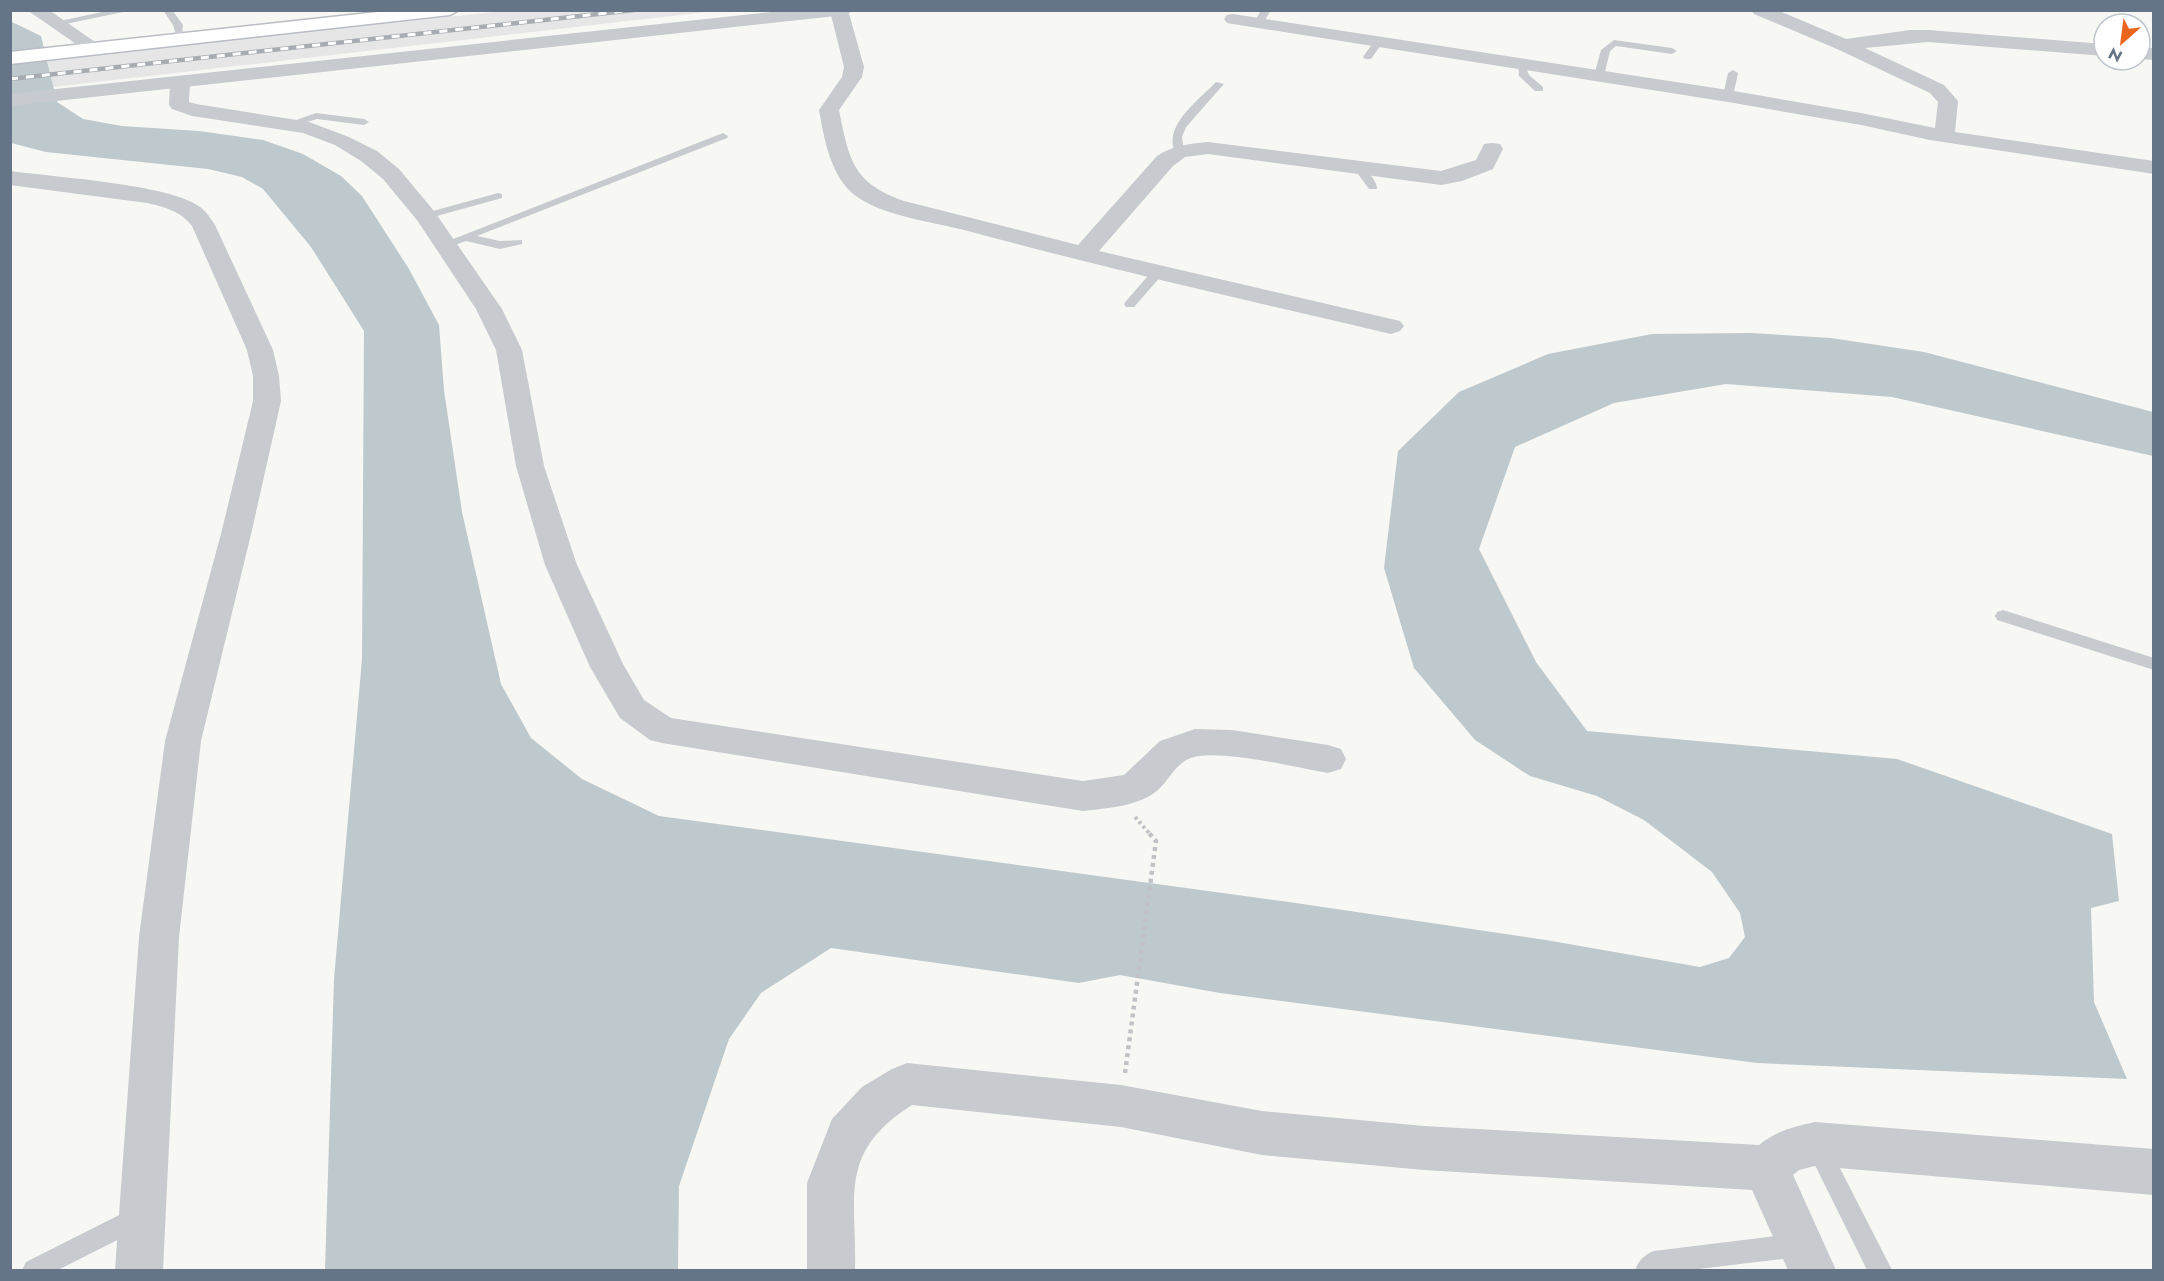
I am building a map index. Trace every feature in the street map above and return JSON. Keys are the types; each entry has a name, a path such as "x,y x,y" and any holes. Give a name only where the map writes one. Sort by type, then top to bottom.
{"main road":[{"path":"10,58 179,33 388,10"},
{"path":"10,51 86,46 450,10"}],"street":[{"path":"36,10 86,46"},
{"path":"367,62 798,10"},
{"path":"10,100 845,10"},
{"path":"1760,10 1844,45 1937,89 1948,101 1945,132 1941,134"},
{"path":"839,11 854,67 852,77 829,110 833,134 846,167 860,189 906,207 1084,253 1390,326"},
{"path":"1233,19 1262,17 1373,49 1521,64 1728,96 1941,134 2154,168"},
{"path":"1844,45 1910,36 1928,36 2092,49"},
{"path":"180,82 179,105 192,110 309,128 369,156 391,174 426,216 454,241 509,350 530,466 561,565 607,667 632,709 662,730 1083,796 1127,791 1150,776 1165,755 1184,745 1209,741 1328,759"},
{"path":"1084,253 1165,161 1179,151 1191,148 1227,149 1441,178 1454,176 1485,164 1492,148"},
{"path":"10,178 148,196 174,203 193,212 203,225 255,340 266,376 267,401 237,530 183,741 159,937 139,1270"},
{"path":"831,1270 830,1183 848,1134 878,1102 907,1084 1121,1106 1262,1133 1424,1148 1766,1168 1788,1150 1815,1143 2154,1172"},
{"path":"1766,1168 1806,1258"}],"lane":[{"path":"167,10 178,26 179,33"},
{"path":"56,23 118,12"},
{"path":"1599,76 1606,50 1614,44 1672,51"},
{"path":"1521,64 1524,76 1539,89"},
{"path":"1728,96 1733,73"},
{"path":"1179,151 1177,136 1181,126 1219,84"},
{"path":"290,124 316,116 364,122"},
{"path":"454,241 723,136"},
{"path":"1359,168 1373,187"},
{"path":"426,216 498,196"},
{"path":"454,241 500,245 518,242"},
{"path":"1130,304 1159,271"},
{"path":"2003,616 2154,664"},
{"path":"1815,1143 1880,1270"},
{"path":"34,1270 143,1215"},
{"path":"1647,1270 1654,1263 1806,1258"}],"path":[{"path":"1083,796 1138,818 1156,842 1121,1106"}],"shaded area":[{"path":"504,11 715,11 53,87 47,59"},
{"path":"10,21 41,36 57,102 83,119 122,126 199,131 263,140 303,154 341,176 362,196 409,269 439,325 444,390 462,512 501,684 531,738 582,779 659,816 1289,902 1546,940 1700,967 1729,958 1745,937 1740,913 1712,872 1644,820 1597,796 1530,776 1475,740 1414,668 1384,568 1398,451 1459,392 1548,354 1652,334 1750,333 1831,338 1924,352 2153,412 2153,456 1892,397 1726,384 1614,403 1515,447 1479,549 1536,662 1587,731 1897,759 2112,834 2119,901 2091,908 2094,1002 2127,1079 1757,1063 1220,993 1120,975 1079,983 831,948 761,993 729,1039 679,1186 678,1270 325,1270 334,979 362,659 364,331 311,247 263,189 242,177 208,169 46,152 11,143"}],"railway":[{"path":"10,79 634,10"}]}
